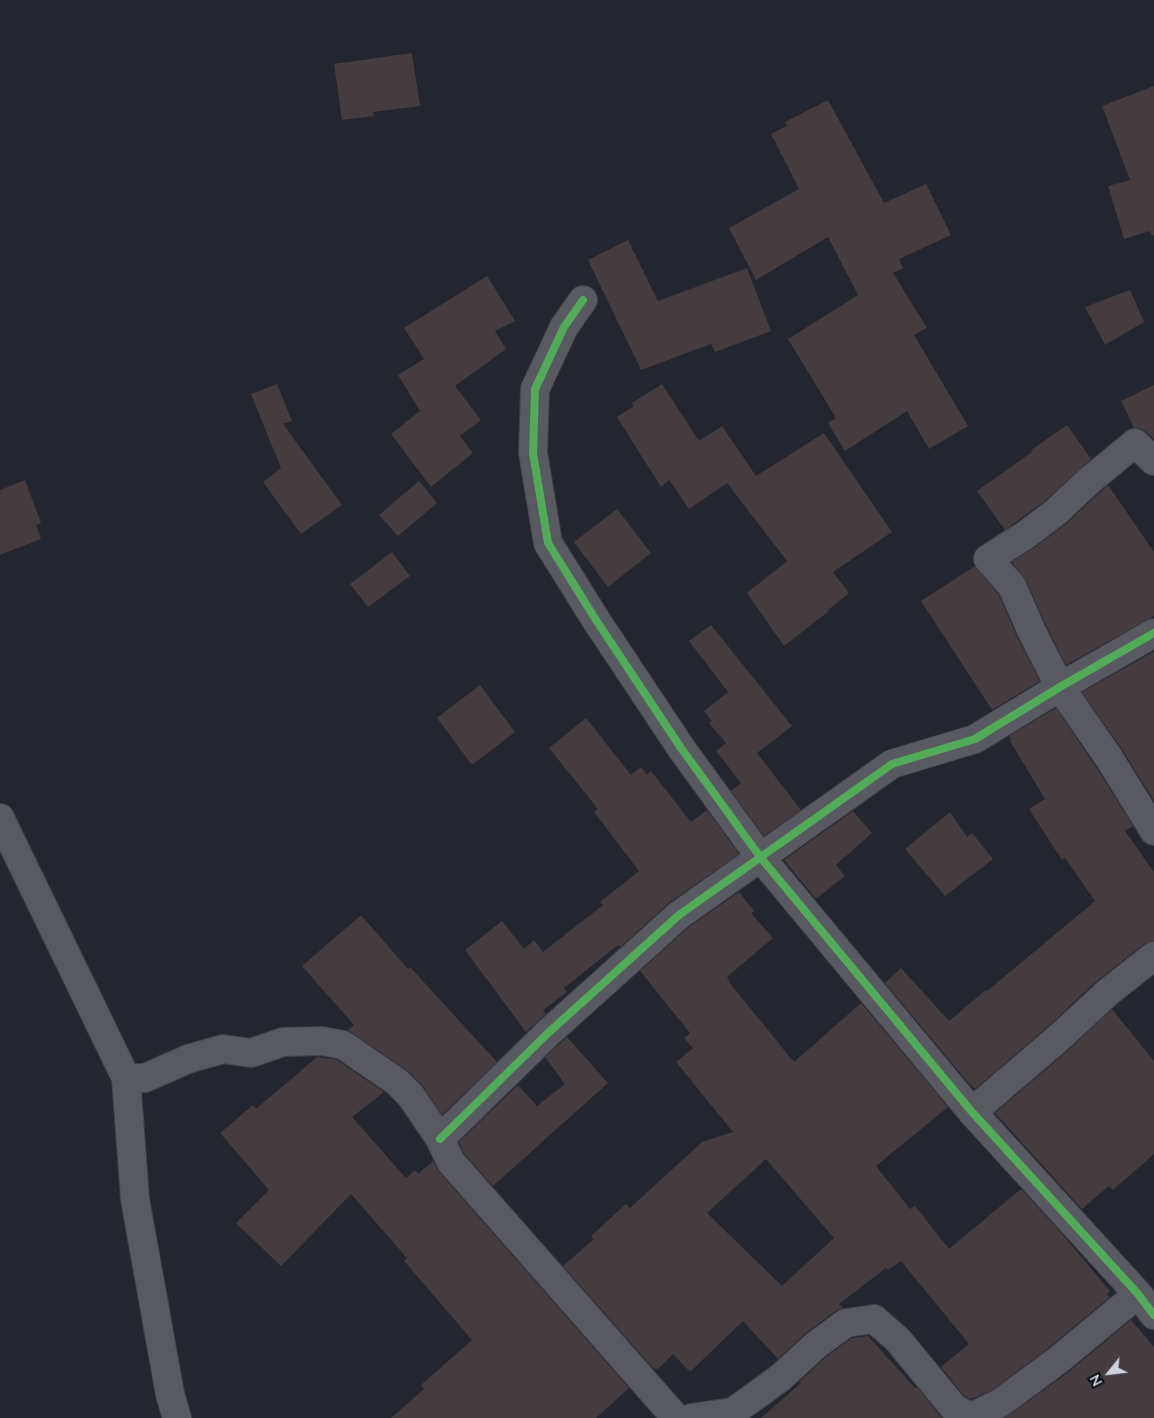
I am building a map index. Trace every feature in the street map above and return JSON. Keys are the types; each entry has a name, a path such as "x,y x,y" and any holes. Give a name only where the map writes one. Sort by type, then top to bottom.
{"street":[{"path":"582,300 564,327 536,389 533,453 548,543 596,620 681,748 761,858 972,1112 1146,1305 1057,1361 1000,1403 971,1417 954,1408 898,1340 874,1319 846,1322 816,1345 780,1378 733,1412 692,1418"},
{"path":"1154,461 1135,443 1090,480 1057,511 1027,534 988,559 1012,586 1032,632 1060,687 1109,758 1154,831"},
{"path":"440,1139 548,1033 679,915 892,764 976,739 1060,687 1154,633"},
{"path":"0,818 126,1078 135,1199 170,1394 178,1418"},
{"path":"972,1112 1062,1035 1107,993 1154,956"},
{"path":"126,1078 145,1078 188,1059 223,1050 251,1053 283,1042 322,1041 342,1045 397,1082 410,1096 440,1139 451,1162 676,1418"}],"building":[{"path":"412,53 420,106 373,112 374,116 342,120 334,64"},
{"path":"1154,86 1154,235 1152,236 1150,231 1124,239 1108,186 1130,180 1102,106"},
{"path":"828,100 884,203 926,184 951,235 899,259 903,268 893,273 927,328 914,335 968,426 929,449 907,411 845,451 828,423 836,418 788,339 858,295 828,237 756,280 729,228 799,189 771,134 787,126 785,122"},
{"path":"628,240 658,301 747,268 771,331 715,352 711,344 641,370 588,260"},
{"path":"487,276 515,321 495,331 506,349 455,386 481,420 460,436 473,453 431,487 391,434 420,411 398,375 424,359 404,328"},
{"path":"1130,290 1144,322 1105,345 1085,307"},
{"path":"277,384 292,421 283,424 342,505 301,534 263,482 281,468 251,394"},
{"path":"662,384 699,441 722,426 756,476 824,433 892,532 833,572 849,593 784,646 747,593 787,561 727,483 689,509 669,480 661,487 617,417 634,406 632,403"},
{"path":"1154,385 1154,439 1140,428 1134,428 1121,401"},
{"path":"1067,425 1091,459 1047,499 1005,530 977,491"},
{"path":"25,480 41,523 36,525 41,539 0,555 0,490"},
{"path":"419,481 437,503 398,536 379,515"},
{"path":"1108,485 1154,552 1154,616 1066,665 1026,580 1012,562 1067,523"},
{"path":"617,509 651,553 608,587 574,542"},
{"path":"392,552 410,576 368,607 350,584"},
{"path":"975,566 999,595 1018,639 1040,681 992,710 921,601"},
{"path":"711,625 792,726 757,753 801,810 764,836 731,791 741,783 716,751 726,743 709,723 712,721 704,711 728,692 689,641"},
{"path":"1153,652 1154,801 1122,749 1082,692"},
{"path":"480,685 515,732 472,765 437,718"},
{"path":"1056,708 1133,826 1125,831 1154,872 1154,941 1144,944 1092,985 1052,1023 975,1089 885,983 901,968 949,1021 1095,901 1065,858 1062,860 1029,809 1045,799 1010,741 1009,736"},
{"path":"586,718 631,775 641,767 647,775 651,771 691,822 707,810 739,854 670,902 620,947 618,945 564,988 567,992 543,1010 546,1014 526,1032 465,950 502,921 524,949 534,940 543,952 603,905 600,902 639,871 594,812 598,809 549,748"},
{"path":"853,811 872,833 836,865 845,876 816,899 784,860"},
{"path":"950,812 967,837 972,833 993,859 945,896 905,849"},
{"path":"739,892 754,911 751,913 773,938 727,977 728,981 794,1062 861,1003 948,1107 876,1166 910,1209 915,1206 949,1249 1021,1189 1058,1229 1110,1291 1107,1294 1110,1297 1047,1349 992,1390 971,1399 964,1396 941,1367 969,1344 901,1261 888,1270 886,1268 839,1304 843,1308 837,1310 807,1332 778,1359 743,1321 690,1372 673,1354 657,1370 654,1369 563,1266 594,1239 591,1236 626,1204 630,1208 702,1142 733,1132 676,1062 693,1048 684,1038 690,1033 640,971 689,927","holes":["766,1159 834,1238 782,1286 707,1213"]},
{"path":"361,915 408,969 410,967 497,1062 442,1115 424,1087 408,1071 348,1030 354,1025 302,966"},
{"path":"1112,1009 1154,1061 1154,1154 1113,1190 1109,1186 1082,1209 995,1113 1072,1047"},
{"path":"567,1037 608,1083 493,1186 464,1153 459,1142 518,1085 537,1106 565,1084 545,1057"},
{"path":"317,1057 337,1060 384,1092 352,1117 406,1178 415,1170 418,1174 433,1161 439,1172 629,1388 596,1418 391,1418 424,1389 421,1385 472,1340 404,1261 407,1258 351,1194 281,1266 236,1223 269,1190 220,1133 253,1105 256,1109"},
{"path":"1131,1320 1154,1347 1154,1418 1005,1418 1066,1374"},
{"path":"868,1336 915,1388 917,1387 942,1418 761,1418 801,1383 799,1382 826,1357 852,1338"}],"cycle path":[{"path":"583,300 564,327 535,389 533,453 548,543 596,620 681,748 761,858 972,1112 1138,1294 1154,1315"},
{"path":"440,1139 548,1033 679,915 892,764 975,739 1154,633"}]}
